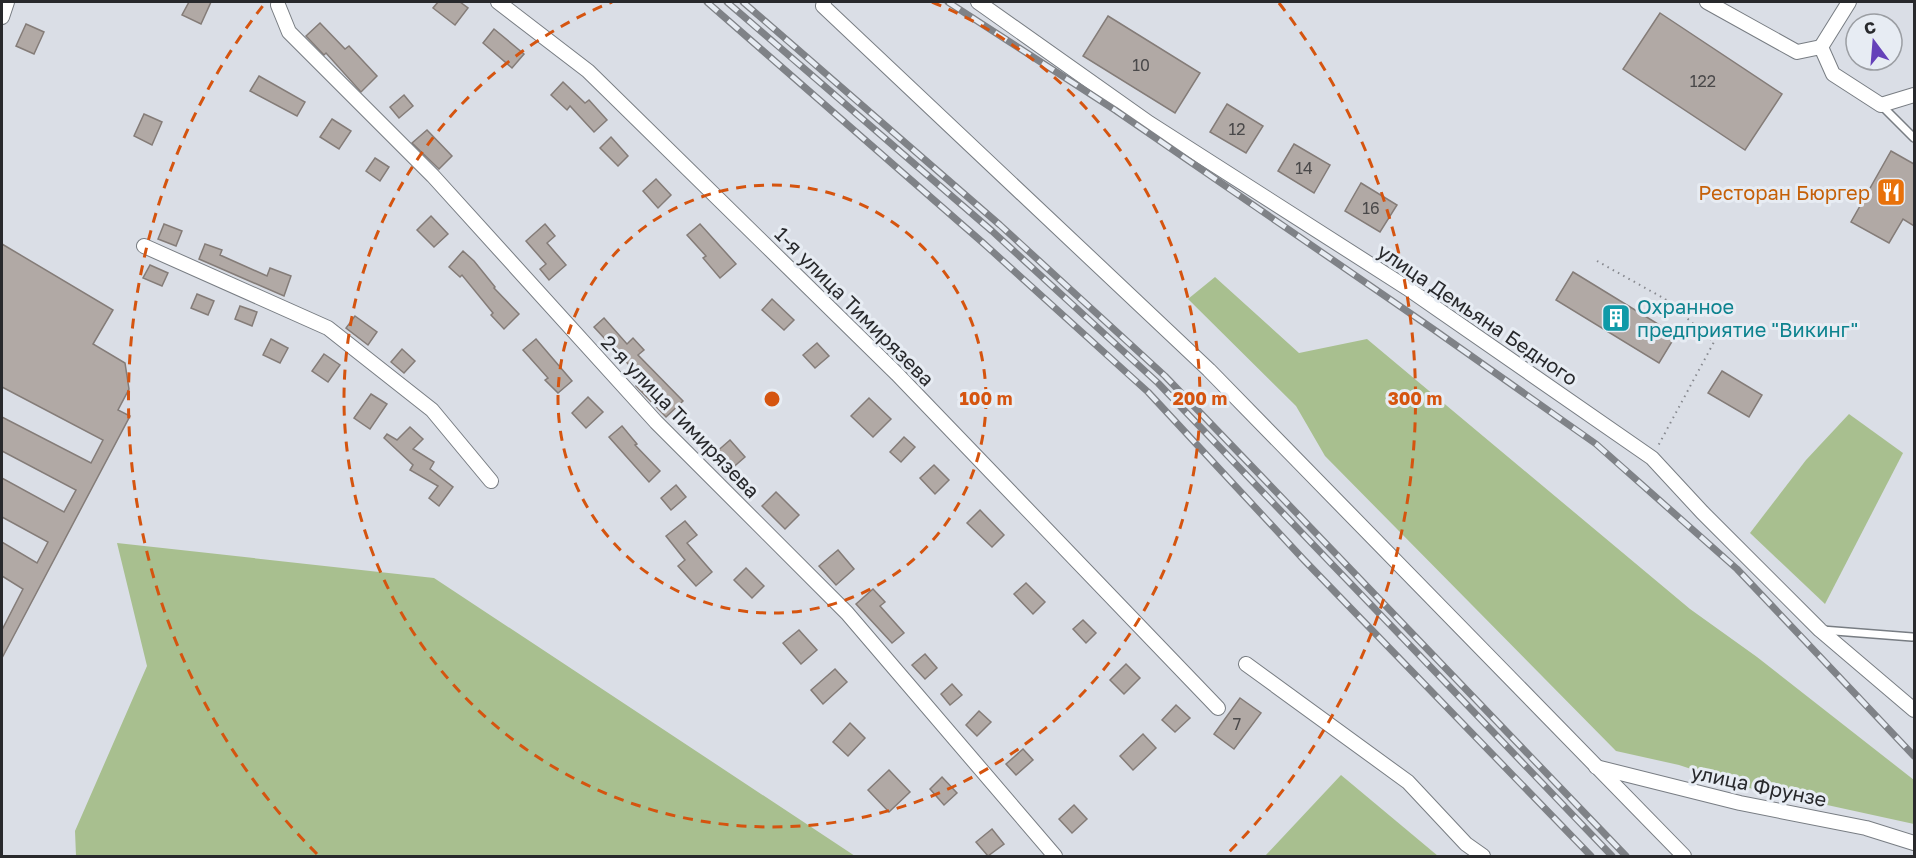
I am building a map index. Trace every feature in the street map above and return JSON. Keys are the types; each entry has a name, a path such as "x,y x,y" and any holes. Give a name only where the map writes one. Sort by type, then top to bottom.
{"street":[{"path":"2,17 7,2"},
{"name":"1-я улица Тимирязева","path":"498,2 588,70 897,374 1218,708"},
{"path":"824,2 823,6 1209,370 1684,856"},
{"name":"улица Демьяна Бедного","path":"978,2 1149,123 1407,288 1652,458 1702,512 1820,630 1914,710"},
{"path":"1707,2 1797,52 1821,47 1849,2"},
{"name":"2-я улица Тимирязева","path":"278,5 289,32 433,176 656,422 847,613 1055,856"},
{"path":"1821,47 1833,74 1881,105 1914,95"},
{"path":"144,246 328,328 432,411 491,482"},
{"path":"1246,664 1408,782 1466,844 1483,856"},
{"name":"улица Фрунзе","path":"1594,766 1740,803 1866,828 1914,843"}],"lane":[{"path":"1881,105 1914,138"},
{"path":"1820,630 1912,637"}],"path":[{"path":"1597,261 1665,299 1714,342 1652,458"}],"green space":[{"path":"1215,277 1299,353 1367,339 1690,609 1757,657 1914,780 1914,824 1749,788 1679,765 1616,751 1325,456 1296,406 1188,299"},
{"path":"1849,414 1903,453 1825,604 1750,533 1806,460"},
{"path":"117,543 434,578 855,856 76,856 75,831 147,666"},
{"path":"1341,775 1438,856 1265,856"}],"building":[{"path":"189,2 211,2 201,24 182,15"},
{"path":"438,2 460,2 468,8 455,25 433,8"},
{"path":"1660,13 1782,94 1745,150 1623,69"},
{"path":"1108,16 1200,73 1175,113 1083,56"},
{"path":"320,23 345,49 349,46 377,76 361,92 326,53 324,55 306,36"},
{"path":"26,24 44,32 34,54 16,46"},
{"path":"494,29 524,54 512,68 483,43"},
{"path":"259,76 305,102 297,116 250,91"},
{"path":"563,82 585,103 589,100 607,120 594,132 570,106 567,110 551,95"},
{"path":"404,95 413,106 399,118 390,107"},
{"path":"1227,104 1263,126 1246,153 1210,132"},
{"path":"144,114 162,122 152,145 134,136"},
{"path":"332,119 351,131 339,149 320,137"},
{"path":"427,130 452,156 439,169 412,143"},
{"path":"611,137 628,156 618,166 600,148"},
{"path":"1294,144 1330,165 1314,193 1278,171"},
{"name":"Ресторан Бюргер","path":"1891,151 1914,164 1914,226 1903,219 1889,243 1851,222"},
{"path":"375,158 389,167 380,181 366,171"},
{"path":"656,179 671,195 658,208 643,191"},
{"path":"1361,183 1397,205 1380,232 1345,211"},
{"path":"431,216 448,234 434,247 417,230"},
{"path":"164,224 182,231 176,246 158,239"},
{"path":"545,224 555,236 547,243 566,265 549,280 540,269 546,264 526,241"},
{"path":"700,224 736,264 720,278 703,258 706,256 687,235"},
{"path":"2,244 113,310 93,344 125,363 129,389 118,410 130,416 2,658 2,630 23,589 2,576 2,542 37,563 48,542 2,517 2,478 64,512 76,490 2,451 2,417 91,463 103,440 2,387"},
{"path":"205,244 222,250 220,255 267,276 270,268 291,276 284,296 199,259"},
{"path":"463,251 519,314 504,329 462,275 460,277 449,267"},
{"path":"150,265 168,273 162,286 143,278"},
{"name":"Охранное предприятие \"Викинг\"","path":"1573,272 1676,335 1659,363 1556,300"},
{"path":"197,294 214,301 208,315 191,308"},
{"path":"772,299 794,320 784,330 762,310"},
{"path":"240,306 257,312 252,326 235,319"},
{"path":"355,316 377,332 368,345 346,328"},
{"path":"604,318 627,344 633,338 644,350 638,355 683,401 666,417 636,386 642,379 594,327"},
{"path":"271,339 288,348 280,363 263,355"},
{"path":"536,339 572,381 558,393 545,380 548,378 523,350"},
{"path":"817,343 829,356 815,368 803,355"},
{"path":"402,349 415,361 404,373 391,362"},
{"path":"324,354 340,365 328,382 312,371"},
{"path":"1722,371 1762,395 1749,417 1708,393"},
{"path":"371,394 387,404 370,429 354,418"},
{"path":"588,397 603,412 586,428 572,413"},
{"path":"869,398 891,419 873,437 851,416"},
{"path":"622,426 637,444 635,445 660,471 649,482 609,437"},
{"path":"410,427 423,439 413,449 434,462 430,469 453,487 439,506 429,498 438,486 410,470 413,465 384,438 387,434 397,440"},
{"path":"904,437 915,447 901,462 890,452"},
{"path":"730,440 745,457 729,471 714,454"},
{"path":"934,465 949,480 935,494 920,478"},
{"path":"676,485 686,497 671,510 661,498"},
{"path":"776,492 799,515 785,529 762,506"},
{"path":"980,510 1004,535 992,547 967,523"},
{"path":"685,521 697,535 687,543 712,572 696,586 678,566 685,560 666,536"},
{"path":"838,550 854,569 836,585 819,566"},
{"path":"746,568 764,586 752,598 734,580"},
{"path":"1026,583 1045,602 1033,614 1014,594"},
{"path":"873,589 885,602 880,606 904,633 892,643 856,604"},
{"path":"1083,620 1096,633 1086,643 1073,629"},
{"path":"799,630 817,650 801,664 783,643"},
{"path":"925,654 937,668 925,679 912,665"},
{"path":"1126,664 1140,678 1124,694 1110,680"},
{"path":"835,669 847,682 823,704 811,690"},
{"path":"952,684 962,695 950,705 941,694"},
{"path":"1240,698 1261,713 1234,749 1214,734"},
{"path":"1176,705 1190,718 1175,732 1162,720"},
{"path":"979,711 991,722 977,736 966,725"},
{"path":"850,723 865,738 848,756 833,742"},
{"path":"1143,734 1156,748 1133,770 1120,756"},
{"path":"1023,749 1033,760 1016,775 1006,764"},
{"path":"889,770 910,792 889,812 868,790"},
{"path":"942,777 957,793 944,805 930,789"},
{"path":"1074,805 1087,819 1072,833 1059,819"},
{"path":"992,829 1004,844 988,856 976,842"}],"railway":[{"path":"707,2 982,242 1148,392 1304,560 1591,856"},
{"path":"727,2 992,231 1158,383 1612,856"},
{"path":"743,2 1000,225 1165,376 1626,856"},
{"path":"948,2 1115,110 1596,444 1737,569 1914,756"}],"place":[{"name":"Ресторан Бюргер","path":"1891,192"},
{"name":"Охранное предприятие \"Викинг\"","path":"1616,318"}]}
